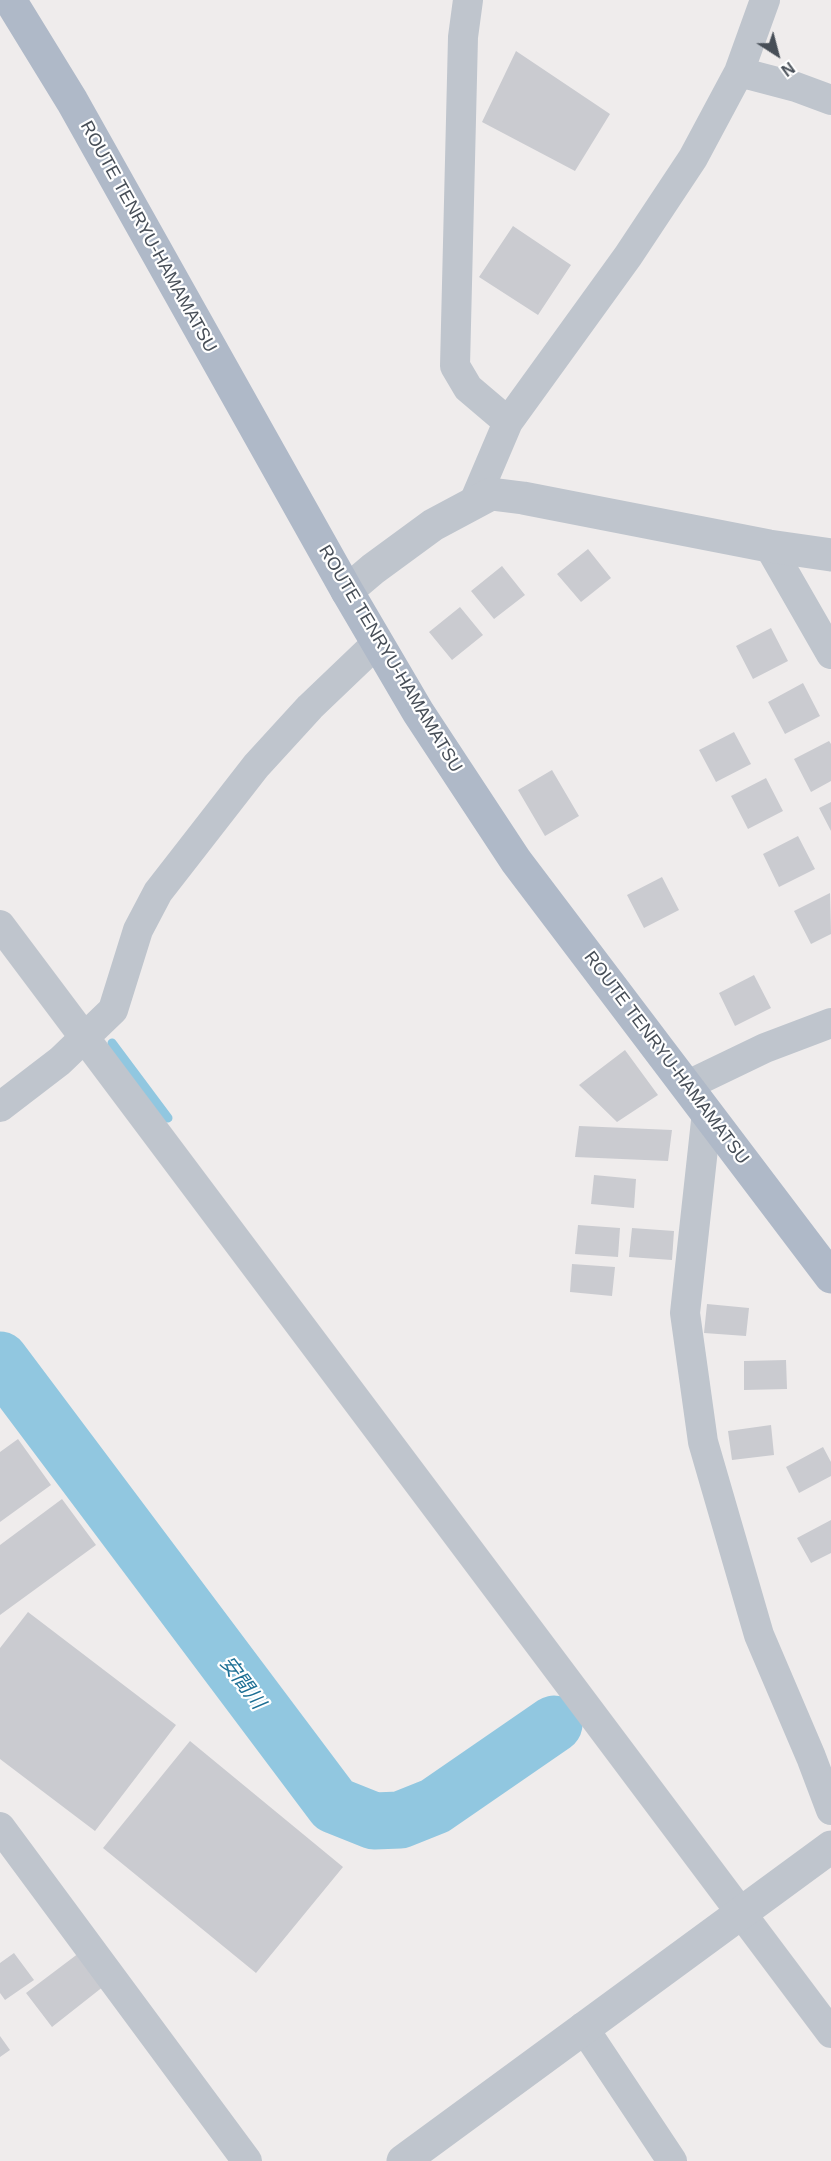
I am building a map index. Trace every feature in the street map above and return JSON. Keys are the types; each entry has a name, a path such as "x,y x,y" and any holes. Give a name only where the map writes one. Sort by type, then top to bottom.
{"main road":[{"name":"ROUTE TENRYU-HAMAMATSU","path":"10,0 72,101 347,591 418,712 516,861 831,1277"}],"street":[{"path":"468,0 462,37 455,366 468,388 508,422"},
{"path":"474,502 508,422 628,256 687,168 739,72 765,0"},
{"path":"739,72 796,87 831,100"},
{"path":"347,591 373,568 433,525 491,494 523,498 769,546 831,555"},
{"path":"769,546 831,654"},
{"path":"0,1107 60,1061 113,1010 138,930 158,892 255,766 310,707 378,642"},
{"path":"0,925 740,1915 831,2033"},
{"path":"686,1086 765,1048 831,1023"},
{"path":"707,1112 685,1313 703,1442 759,1635 831,1810"},
{"path":"0,1827 247,2161"},
{"path":"403,2161 831,1847"},
{"path":"583,2027 672,2161"}],"building":[{"path":"516,51 610,114 575,171 482,122"},
{"path":"513,226 571,265 538,315 479,277"},
{"path":"588,549 611,578 581,602 557,574"},
{"path":"502,566 525,595 494,619 471,591"},
{"path":"460,607 483,635 452,660 429,632"},
{"path":"771,628 788,661 753,679 736,646"},
{"path":"803,683 820,716 785,734 768,702"},
{"path":"734,732 751,764 716,782 699,750"},
{"path":"829,741 831,744 831,781 811,792 794,759"},
{"path":"552,770 579,816 545,836 518,790"},
{"path":"766,778 783,811 748,829 731,796"},
{"path":"831,802 831,831 819,808"},
{"path":"798,836 815,869 779,887 763,854"},
{"path":"662,877 679,910 644,928 627,895"},
{"path":"830,893 831,934 811,944 794,911"},
{"path":"754,975 771,1008 735,1026 719,993"},
{"path":"625,1050 658,1095 617,1122 579,1085"},
{"path":"579,1126 672,1130 668,1161 575,1157"},
{"path":"594,1175 636,1179 634,1208 591,1204"},
{"path":"578,1225 620,1228 618,1257 575,1254"},
{"path":"632,1228 674,1231 672,1260 629,1257"},
{"path":"572,1264 615,1267 612,1296 570,1292"},
{"path":"707,1304 749,1308 746,1336 704,1333"},
{"path":"786,1360 787,1389 744,1390 744,1361"},
{"path":"771,1425 774,1455 732,1460 728,1431"},
{"path":"18,1439 51,1485 0,1522 0,1452"},
{"path":"823,1447 831,1462 831,1476 799,1493 786,1467"},
{"path":"62,1499 96,1545 0,1615 0,1545"},
{"path":"831,1520 831,1553 811,1563 797,1538"},
{"path":"28,1612 176,1725 95,1831 0,1759 0,1648"},
{"path":"190,1741 343,1867 256,1973 103,1848"},
{"path":"14,1953 34,1980 5,2000 0,1993 0,1963"},
{"path":"79,1953 104,1986 52,2027 26,1993"},
{"path":"0,2036 10,2050 0,2057"}],"waterway":[{"path":"112,1043 168,1118"},
{"name":"安間川","path":"0,1360 334,1805 374,1821 400,1820 435,1806 554,1724"}]}
